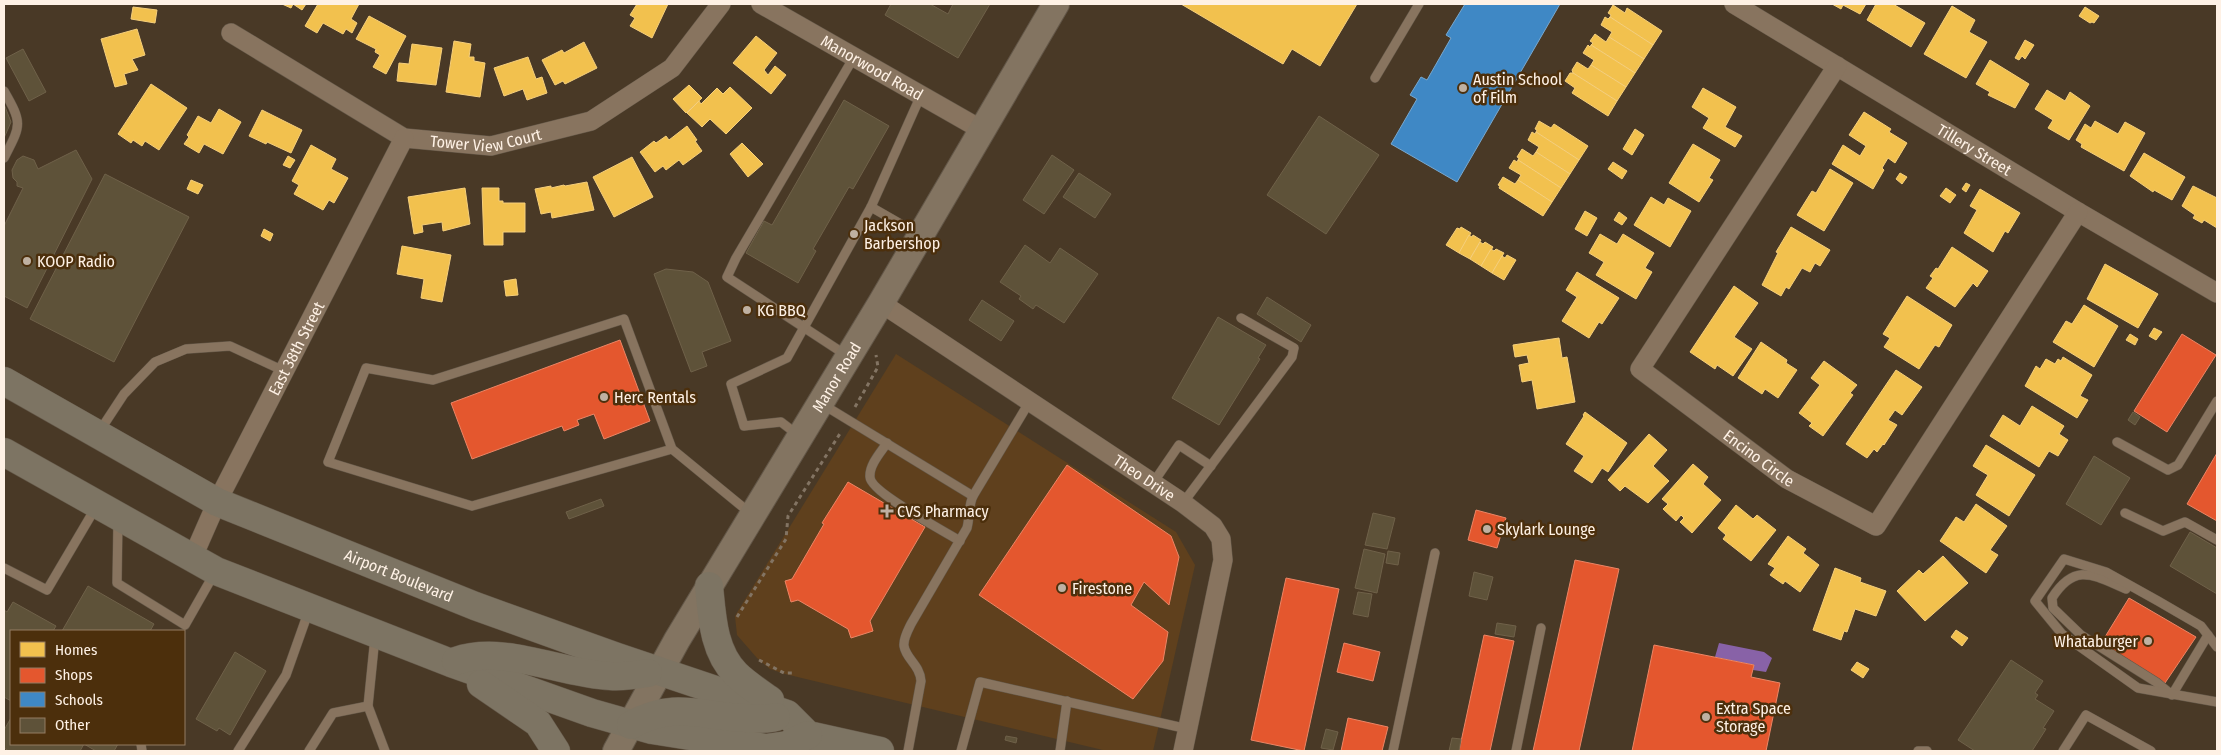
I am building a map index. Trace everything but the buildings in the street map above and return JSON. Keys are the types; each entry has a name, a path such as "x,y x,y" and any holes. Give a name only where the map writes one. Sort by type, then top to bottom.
{"main road":[{"name":"Manor Road","path":"616,751 709,586 881,303 1056,4"},
{"name":"Airport Boulevard","path":"4,381 217,502 475,606 617,658 788,714 823,742"},
{"path":"4,452 204,565 451,663 631,725 766,748 823,742 880,751"},
{"path":"709,586 713,628 721,654 735,674 788,714"},
{"path":"451,663 480,656 526,661 608,676 633,676 660,671"},
{"path":"451,663 538,723 556,751"},
{"path":"631,725 656,714 676,710 755,719 772,718 788,714"}],"street":[{"name":"Tower View Court","path":"231,33 404,138 491,146 590,121 672,68 720,4"},
{"name":"Manorwood Road","path":"761,4 982,130"},
{"name":"Tillery Street","path":"1734,4 2078,212 2217,293"},
{"name":"Encino Circle","path":"1838,66 1640,369 1787,479 1876,526 2078,212"},
{"name":"East 38th Street","path":"204,565 217,502 404,138"},
{"name":"Theo Drive","path":"881,303 1183,503 1213,526 1221,539 1224,560 1183,751"}],"lane":[{"path":"1375,78 1419,4"},
{"path":"849,356 728,277 736,258 854,57"},
{"path":"4,92 18,115 18,131 4,158"},
{"path":"801,436 781,422 744,426 731,384 787,358 803,326 871,207 921,95"},
{"path":"871,207 920,235"},
{"path":"1183,503 1292,357 1294,348 1241,318"},
{"path":"672,449 472,506 328,462 366,368 433,380 624,319 672,449 753,515"},
{"path":"98,434 124,394 155,362 186,349 230,346 284,371"},
{"path":"908,751 921,681 920,673 904,648 904,641 911,624 967,528 973,496 1030,401"},
{"path":"2117,442 2168,470 2178,465 2217,401"},
{"path":"820,403 973,496"},
{"path":"887,443 872,466 871,483 885,496 960,540"},
{"path":"1153,483 1179,445 1211,466"},
{"path":"4,568 47,590 107,511"},
{"path":"107,511 117,583 183,628 204,565"},
{"path":"2125,513 2163,531 2185,522 2217,540"},
{"path":"1393,751 1435,553"},
{"path":"2217,647 2201,626 2158,601 2106,572 2064,559 2035,602 2062,634 2138,688 2217,702"},
{"path":"2158,601 2090,574 2071,577 2060,585 2052,598 2054,608 2081,635 2156,682 2172,695"},
{"path":"238,751 286,674 310,607"},
{"path":"1516,751 1541,628"},
{"path":"375,632 368,706 385,751"},
{"path":"2172,695 2208,635"},
{"path":"961,751 980,682 1188,730"},
{"path":"1060,751 1067,701"},
{"path":"309,751 333,714 368,706"},
{"path":"2063,751 2086,715 2151,751"},
{"path":"1918,751 1928,751"}],"path":[{"path":"737,625 741,608 786,539 788,516 838,437"},
{"path":"755,658 775,670 792,673"}],"shaded area":[{"path":"896,354 1176,532 1195,565 1153,751 1107,751 785,674 770,669 757,658 737,635 735,616"},
{"path":"1719,643 1764,652 1772,658 1766,672 1753,670 1754,665 1715,657"}],"place":[{"name":"Austin School of Film","path":"1463,88"},
{"name":"Jackson Barbershop","path":"854,234"},
{"name":"KOOP Radio","path":"27,261"},
{"name":"KG BBQ","path":"747,310"},
{"name":"Herc Rentals","path":"604,397"},
{"name":"CVS Pharmacy","path":"887,511"},
{"name":"Skylark Lounge","path":"1487,529"},
{"name":"Firestone","path":"1062,588"},
{"name":"Whataburger","path":"2148,641"},
{"name":"Extra Space Storage","path":"1706,717"}]}
